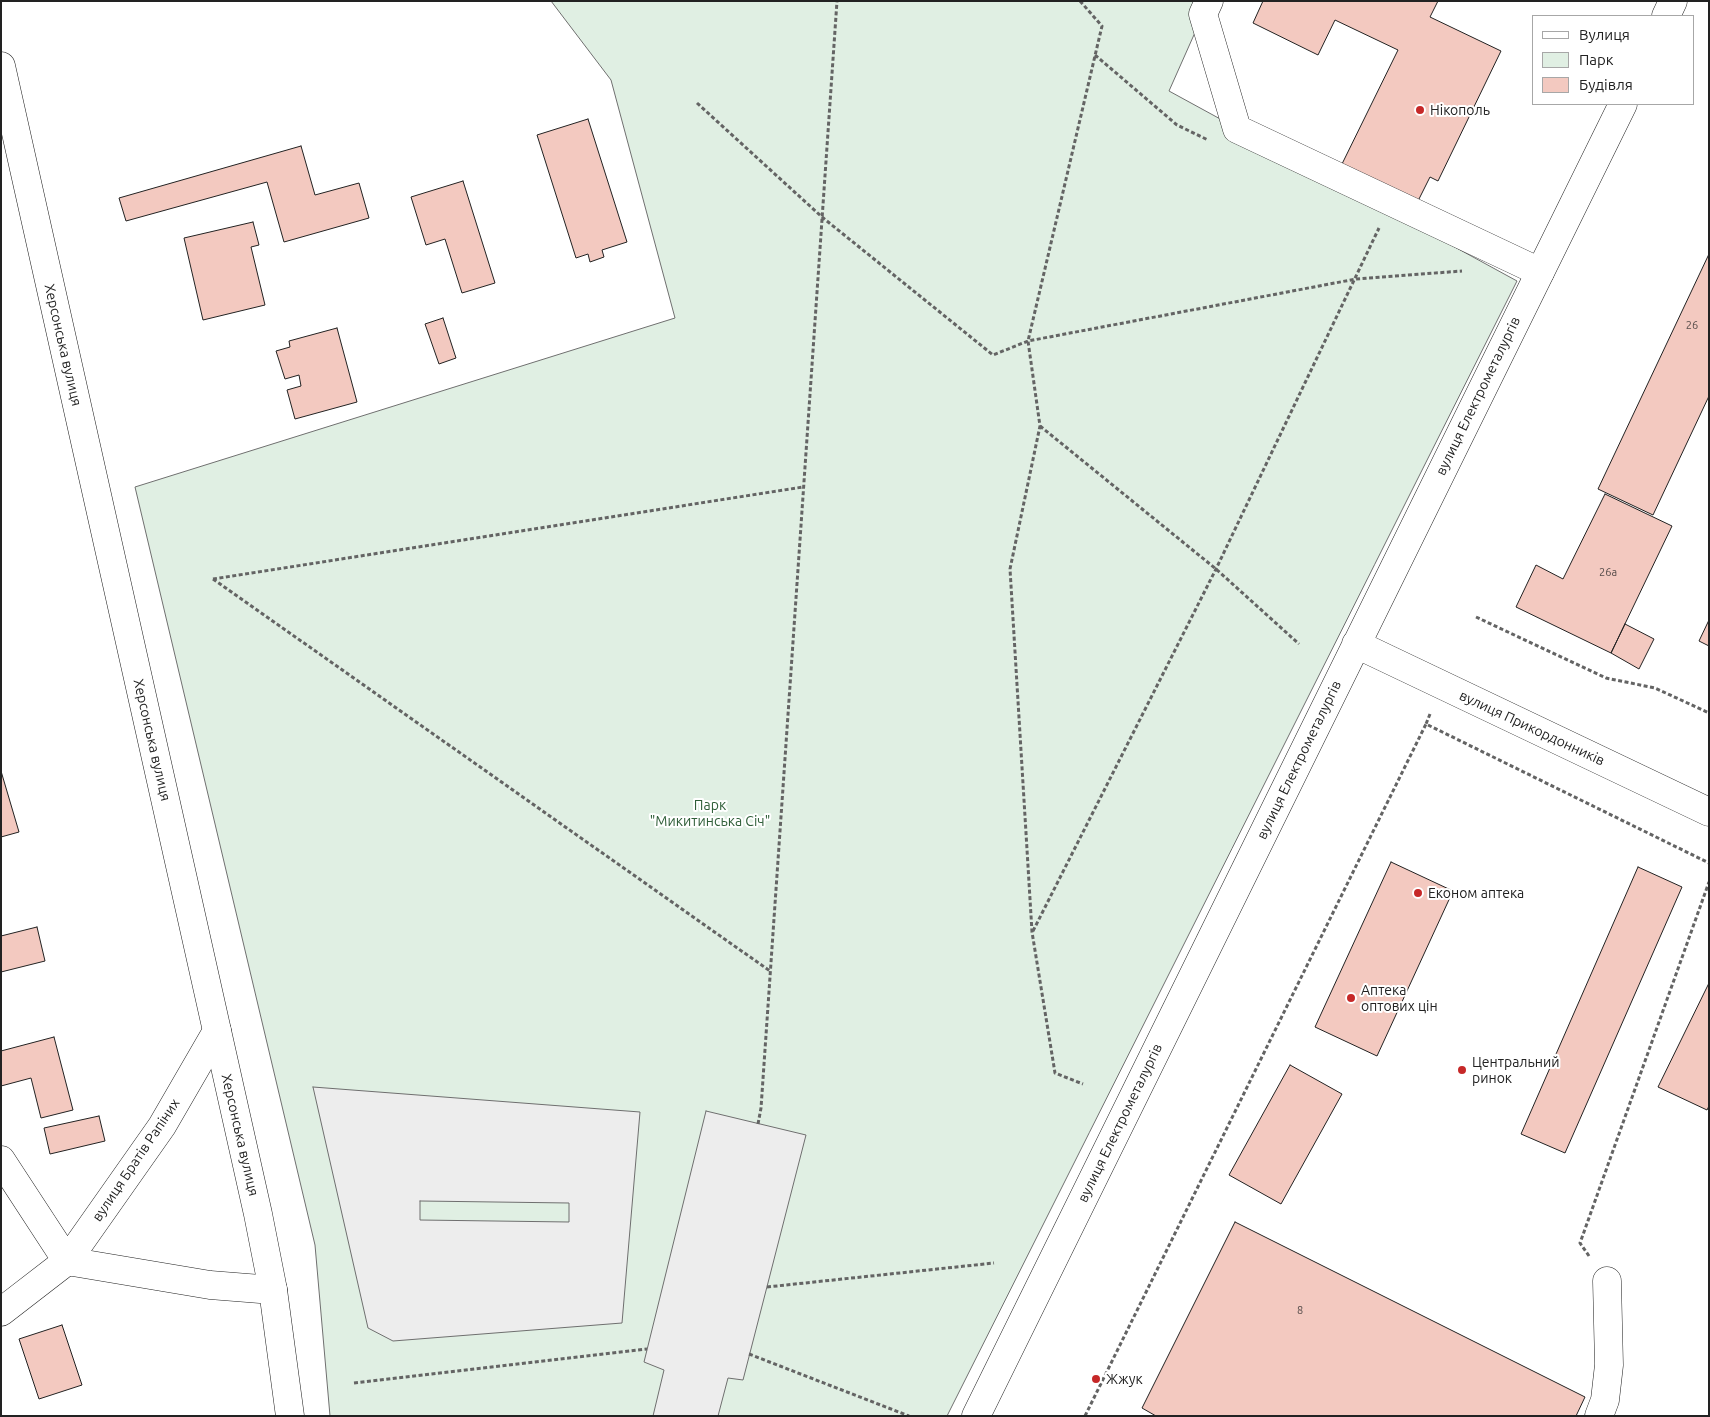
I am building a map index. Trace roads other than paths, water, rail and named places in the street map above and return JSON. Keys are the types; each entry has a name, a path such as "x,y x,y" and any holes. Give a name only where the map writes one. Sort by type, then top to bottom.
{"main road":[{"path":"1209,1 1203,14 1237,129 1540,272"},
{"path":"1666,15 1673,1"},
{"name":"Херсонська вулиця","path":"1,66 273,1290 290,1416"},
{"name":"вулиця Електрометалургів","path":"976,1416 1622,105"},
{"name":"вулиця Прикордонників","path":"1356,644 1709,812"},
{"name":"вулиця Братів Рапіних","path":"1,1312 67,1261 162,1126 216,1030"},
{"path":"1,1160 67,1261 210,1285 273,1290"},
{"path":"1599,1416 1605,1400 1609,1366 1607,1281"}],"place":[{"name":"Нікополь","path":"1420,110"},
{"name":"Економ аптека","path":"1418,893"},
{"name":"Аптека оптових цін","path":"1351,998"},
{"name":"Центральний ринок","path":"1462,1070"},
{"name":"Жжук","path":"1096,1379"}],"park label":[{"name":"Парк \"Микитинська Січ\"","path":"710,814"}]}
